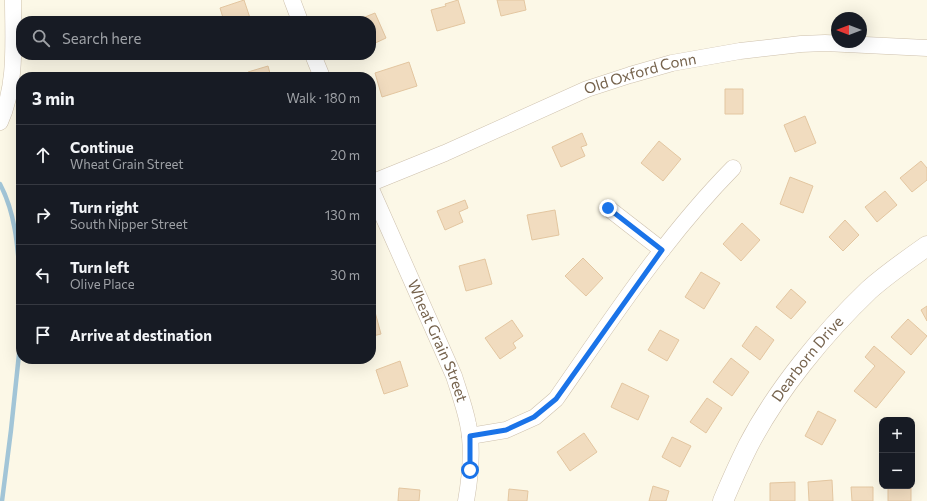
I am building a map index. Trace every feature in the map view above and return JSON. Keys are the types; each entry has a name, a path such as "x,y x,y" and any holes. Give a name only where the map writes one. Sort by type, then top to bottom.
{"street":[{"path":"0,122 8,94 12,71 13,0"},
{"path":"292,0 298,16"},
{"name":"Old Oxford Conn","path":"376,181 445,153 586,90 630,75 672,64 740,51 801,44 825,43 927,48"},
{"path":"315,60 320,72"},
{"path":"470,436 506,430 534,417 556,399 662,250 711,191 733,168"},
{"name":"Wheat Grain Street","path":"376,200 454,376 462,401 470,436 470,470 466,501"},
{"path":"608,208 662,250"},
{"name":"Dearborn Drive","path":"723,501 749,445 770,411 804,362 826,336 869,291 884,277 927,246"}],"building":[{"path":"244,0 249,16 222,16 220,8"},
{"path":"458,0 465,23 437,31 431,10 446,6 445,4"},
{"path":"497,0 524,0 526,10 501,16"},
{"path":"375,13 386,38 376,43 376,16 368,16"},
{"path":"409,62 417,86 382,97 376,73"},
{"path":"268,66 270,72 248,72"},
{"path":"725,89 743,89 743,114 725,114"},
{"path":"805,116 816,143 795,152 784,125"},
{"path":"582,133 587,145 581,147 585,156 561,167 552,147"},
{"path":"659,141 681,159 663,181 641,163"},
{"path":"921,161 927,168 927,180 912,192 900,178"},
{"path":"790,177 813,186 803,213 780,204"},
{"path":"885,191 897,205 877,222 865,207"},
{"path":"465,200 468,208 459,212 463,222 445,230 437,211"},
{"path":"555,210 559,235 532,240 527,215"},
{"path":"845,220 859,235 843,251 829,237"},
{"path":"742,223 760,240 741,261 723,244"},
{"path":"583,258 603,278 586,296 565,276"},
{"path":"485,259 492,284 466,291 459,266"},
{"path":"701,272 720,283 704,309 685,297"},
{"path":"791,289 806,302 791,319 776,307"},
{"path":"927,306 927,321 921,310"},
{"path":"376,316 381,334 376,335"},
{"path":"908,319 927,336 911,355 891,337"},
{"path":"512,320 523,336 513,343 516,348 500,359 485,338"},
{"path":"756,326 774,340 760,360 742,346"},
{"path":"660,330 679,340 667,361 648,350"},
{"path":"874,346 905,372 876,408 854,391 875,366 865,357"},
{"path":"731,358 749,372 732,396 713,382"},
{"path":"400,361 408,386 384,394 376,370"},
{"path":"622,383 649,396 638,420 611,407"},
{"path":"707,398 722,408 706,433 690,422"},
{"path":"818,411 836,420 822,445 805,436"},
{"path":"584,433 597,452 570,471 557,452"},
{"path":"672,437 691,446 680,467 662,457"},
{"path":"832,480 833,501 809,501 808,482"},
{"path":"795,482 795,501 770,501 770,483"},
{"path":"653,486 669,491 666,501 649,501"},
{"path":"851,487 873,487 873,501 852,501"},
{"path":"399,488 420,490 419,501 398,501"},
{"path":"509,489 528,491 527,501 508,501"},
{"path":"888,489 911,489 911,501 888,501"}],"waterway":[{"path":"0,184 6,196 16,235"},
{"path":"2,501 18,364"}],"route":[{"path":"470,470 470,436 506,430 534,417 556,399 662,250 608,208"}]}
